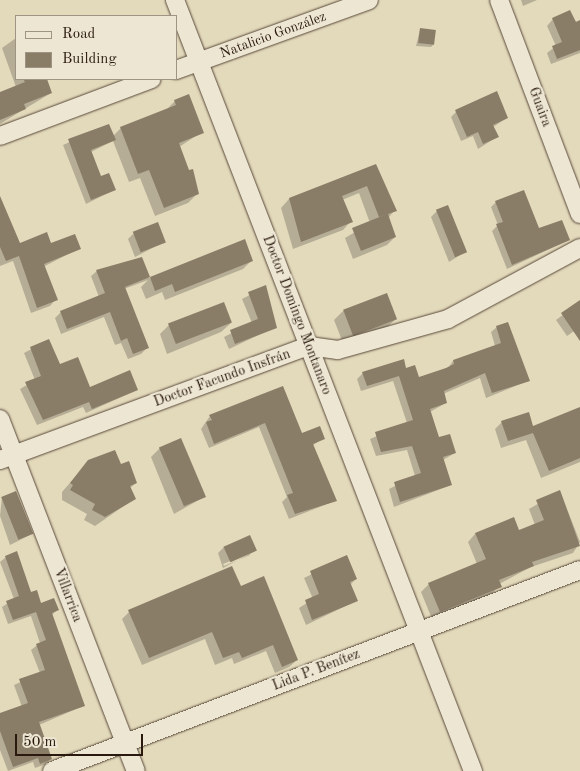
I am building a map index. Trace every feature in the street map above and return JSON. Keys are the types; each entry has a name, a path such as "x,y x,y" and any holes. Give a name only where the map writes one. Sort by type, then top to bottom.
{"street":[{"name":"Doctor Domingo Montanaro","path":"175,0 473,771"},
{"name":"Natalicio González","path":"178,69 369,0"},
{"name":"Guaira","path":"499,0 580,214"},
{"path":"0,136 149,80"},
{"name":"Doctor Facundo Insfrán","path":"6,458 309,346 338,350 448,319 580,248"},
{"name":"Villarrica","path":"0,420 6,458 126,743 136,771"},
{"name":"Lida P. Benítez","path":"52,771 580,570"}],"building":[{"path":"570,10 576,22 580,20 580,50 557,59 552,46 562,42 552,18"},
{"path":"420,28 436,30 434,45 418,43"},
{"path":"24,80 47,80 52,93 24,104 26,109 0,120 0,92 25,82"},
{"path":"497,91 508,118 493,125 499,137 483,144 478,132 467,137 455,110"},
{"path":"189,94 204,133 179,143 189,170 193,169 199,194 164,208 149,170 138,174 120,127 176,105 174,100"},
{"path":"109,124 116,140 91,150 101,176 109,173 116,190 91,200 68,139"},
{"path":"376,164 397,211 388,214 396,237 361,251 352,228 387,214 379,217 367,186 342,196 353,222 301,242 289,198"},
{"path":"524,190 539,228 562,220 570,240 512,265 496,224 503,222 495,201"},
{"path":"0,196 20,243 47,232 51,243 75,234 81,249 44,264 58,300 37,308 19,256 6,261 0,247"},
{"path":"448,205 467,252 455,257 436,210"},
{"path":"158,222 166,243 141,252 133,232"},
{"path":"245,239 253,261 175,292 172,284 155,291 150,277"},
{"path":"142,257 150,277 125,287 149,348 133,354 127,338 121,341 110,312 67,329 60,311 105,293 96,270"},
{"path":"266,285 277,328 235,344 230,330 258,319 248,292"},
{"path":"387,293 397,319 353,336 343,310"},
{"path":"580,300 580,341 561,313"},
{"path":"224,302 232,323 176,344 168,324"},
{"path":"508,322 530,381 492,393 485,373 444,391 447,403 430,409 439,437 450,434 456,453 443,457 452,485 400,502 394,482 421,473 412,446 381,452 375,432 413,420 399,376 367,386 362,372 404,359 406,368 415,365 419,377 446,368 454,364 453,360 501,343 496,326"},
{"path":"49,339 60,364 78,357 90,387 130,370 138,390 92,409 89,402 43,420 25,382 41,376 30,347"},
{"path":"283,386 302,433 320,426 325,439 313,444 337,501 295,514 287,495 293,493 265,423 214,444 206,422 212,420 209,415"},
{"path":"580,407 580,458 549,471 533,433 508,441 501,421 529,412 533,426"},
{"path":"181,438 206,497 184,506 159,447"},
{"path":"115,450 121,464 129,461 137,483 130,486 136,499 105,517 92,510 95,504 70,490 73,485 70,483 88,460"},
{"path":"560,490 580,546 532,562 534,566 499,580 502,587 440,612 428,583 486,559 475,533 514,517 519,530 544,520 536,500"},
{"path":"16,491 33,534 18,540 1,497"},
{"path":"250,535 257,551 230,562 224,547"},
{"path":"17,551 31,592 37,590 41,603 54,598 59,610 52,613 85,706 39,722 52,759 40,764 38,758 13,767 0,731 0,713 28,703 19,679 45,670 36,644 46,640 36,612 13,620 6,601 19,596 5,556"},
{"path":"347,555 357,579 350,582 358,601 312,620 305,600 319,594 310,571"},
{"path":"232,566 241,586 264,576 298,660 282,667 273,645 242,658 239,652 223,658 212,632 149,658 128,610"}]}
